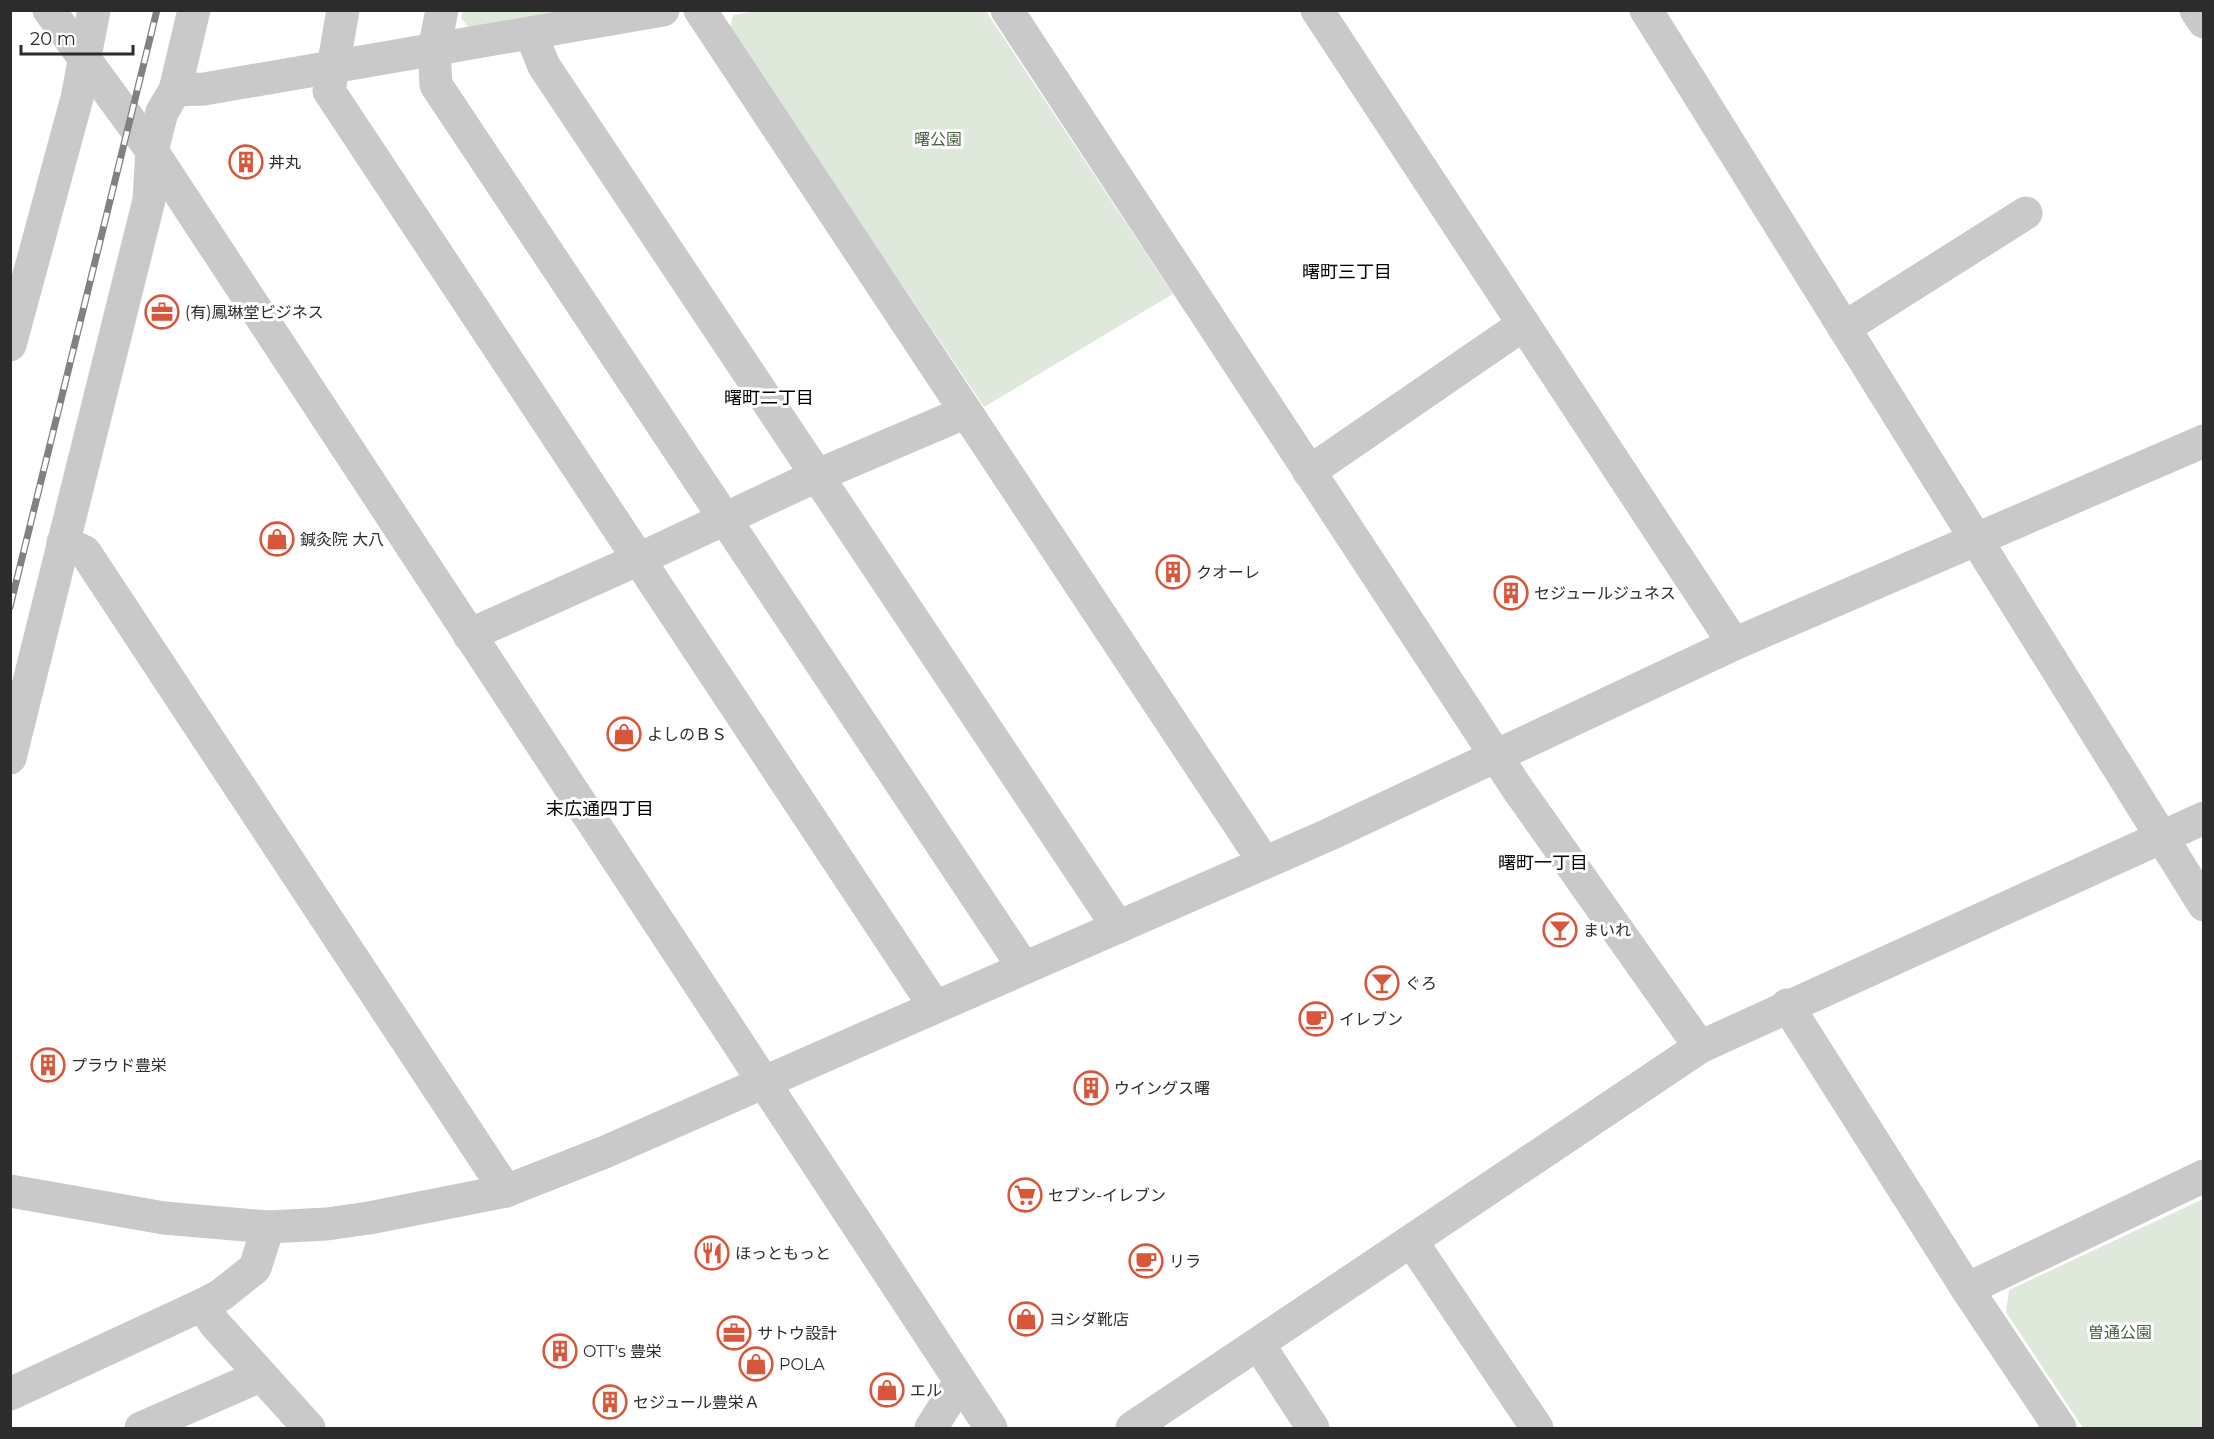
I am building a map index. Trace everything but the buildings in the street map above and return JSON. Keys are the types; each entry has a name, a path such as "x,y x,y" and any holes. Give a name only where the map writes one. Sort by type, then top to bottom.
{"street":[{"path":"49,10 152,151 991,1428"},
{"path":"10,345 77,98 94,10"},
{"path":"10,758 149,200 152,151 162,112 175,90 194,10"},
{"path":"343,10 329,91 637,560 935,1007"},
{"path":"442,10 434,49 436,85 1024,968"},
{"path":"175,90 204,89 332,65 531,34 663,10"},
{"path":"700,10 1264,862"},
{"path":"1007,10 1496,754 1700,1047"},
{"path":"1317,10 1734,644"},
{"path":"1646,10 2204,905"},
{"path":"2196,10 2204,22"},
{"path":"531,34 544,66 1118,927"},
{"path":"1844,328 2026,213"},
{"path":"1309,472 1524,324"},
{"path":"469,635 725,520 816,476 966,412"},
{"path":"10,1191 164,1218 268,1227 369,1218 506,1191 605,1152 1118,927 1264,862 1734,644 1898,571 2204,441"},
{"path":"63,542 85,552 98,570 506,1191"},
{"path":"1132,1428 1259,1345 1700,1047 1787,1005 2204,818"},
{"path":"1787,1005 1967,1289 2060,1428"},
{"path":"1967,1289 2204,1176"},
{"path":"10,1394 221,1295 255,1268 268,1227"},
{"path":"1412,1242 1537,1428"},
{"path":"202,1305 215,1324 260,1376 309,1428"},
{"path":"1259,1345 1313,1428"},
{"path":"141,1428 260,1376"},
{"path":"931,1428 960,1382"}],"green space":[{"path":"463,11 584,11 472,31 461,18"},
{"name":"曙公園","path":"756,11 986,11 1173,294 984,407 730,29 733,15"},
{"name":"曽通公園","path":"2203,1199 2203,1428 2083,1428 2006,1312 2009,1290"}],"railway":[{"path":"10,607 157,10"}],"place":[{"name":"丼丸","path":"246,162"},
{"name":"(有)鳳琳堂ビジネス","path":"162,312"},
{"name":"鍼灸院 大八","path":"277,539"},
{"name":"クオーレ","path":"1173,572"},
{"name":"セジュールジュネス","path":"1511,593"},
{"name":"よしのＢＳ","path":"624,734"},
{"name":"まいれ","path":"1560,930"},
{"name":"ぐろ","path":"1382,983"},
{"name":"イレブン","path":"1316,1019"},
{"name":"プラウド豊栄","path":"48,1065"},
{"name":"ウイングス曙","path":"1091,1088"},
{"name":"セブン-イレブン","path":"1025,1195"},
{"name":"ほっともっと","path":"712,1253"},
{"name":"リラ","path":"1146,1261"},
{"name":"ヨシダ靴店","path":"1026,1319"},
{"name":"サトウ設計","path":"734,1333"},
{"name":"OTT's 豊栄","path":"560,1351"},
{"name":"POLA","path":"756,1364"},
{"name":"エル","path":"887,1390"},
{"name":"セジュール豊栄Ａ","path":"610,1402"}],"district":[{"name":"曙町三丁目","path":"1347,272"},
{"name":"曙町二丁目","path":"769,398"},
{"name":"末広通四丁目","path":"600,809"},
{"name":"曙町一丁目","path":"1543,863"}]}
